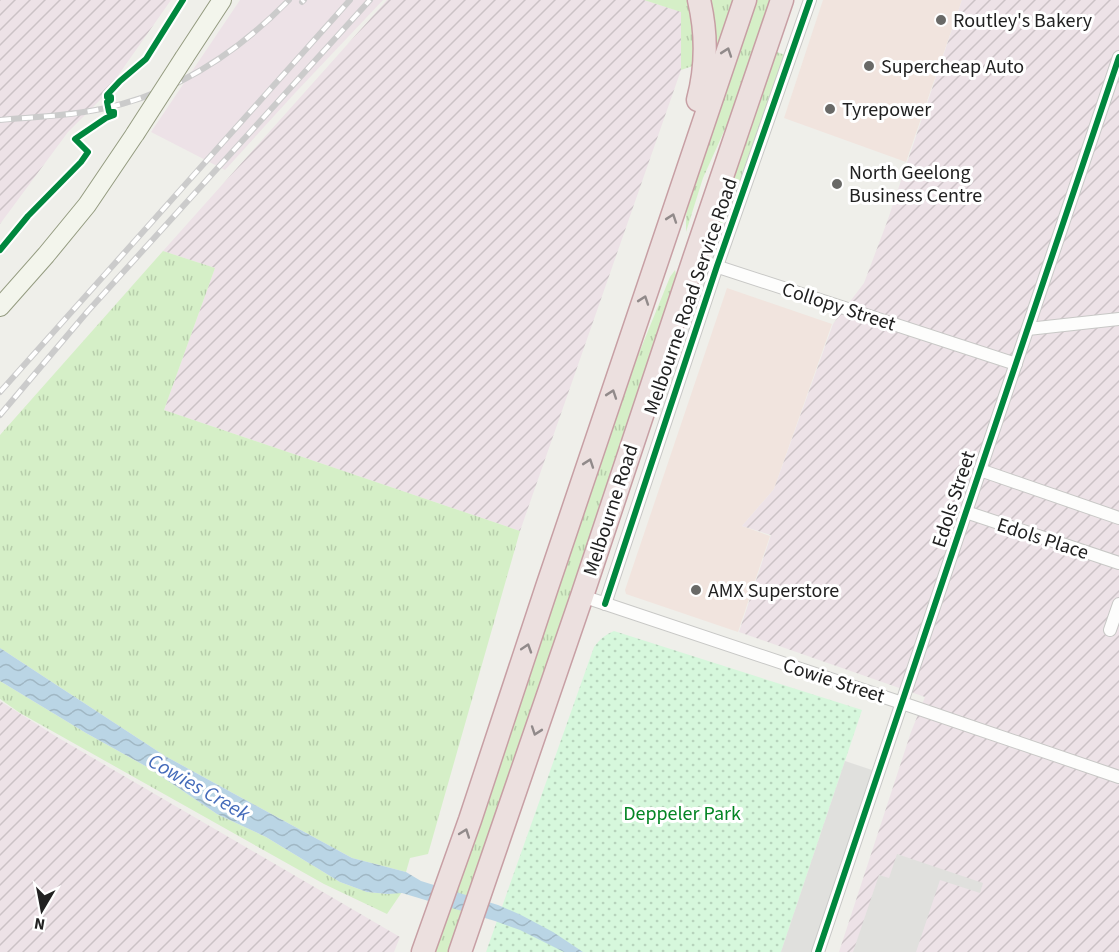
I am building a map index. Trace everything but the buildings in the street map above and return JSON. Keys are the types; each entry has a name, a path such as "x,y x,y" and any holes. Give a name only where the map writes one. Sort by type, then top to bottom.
{"highway":[{"path":"682,187 706,55 699,0"},
{"name":"Melbourne Road","path":"423,952 470,820 745,0"},
{"name":"Melbourne Road","path":"460,952 783,0"},
{"name":"Collopy Street","path":"662,248 694,259"}],"main road":[{"path":"184,58 214,0"},
{"path":"0,307 87,205 222,0"},
{"path":"0,291 117,161"}],"street":[{"name":"Melbourne Road Service Road","path":"604,604 717,266 810,0"},
{"name":"Edols Street","path":"818,952 1119,57"},
{"name":"Collopy Street","path":"694,259 1016,364"},
{"path":"1028,329 1119,319"},
{"path":"980,470 1119,518"},
{"name":"Edols Place","path":"966,512 1119,563"},
{"name":"Cowie Street","path":"582,596 1119,777"},
{"path":"1110,630 1119,604"}],"shaded area":[{"path":"0,0 171,0 103,97 68,132 0,224"},
{"path":"240,0 383,0 225,170 151,132"},
{"path":"387,0 644,0 682,12 681,70 520,531 164,410 215,268 163,251"},
{"path":"823,0 962,0 906,162 784,118"},
{"path":"962,0 1119,0 1119,952 839,952 911,732 925,697 739,632 771,535 742,526 774,489 833,324 864,283"},
{"path":"727,288 832,324 774,489 742,526 770,536 738,632 626,594 625,590"},
{"path":"0,701 57,737 400,937 394,952 0,952"},
{"path":"845,761 884,774 824,952 781,952"},
{"path":"897,854 983,883 980,893 940,880 916,952 853,952 879,875 889,878"}],"green space":[{"path":"644,0 734,0 713,59 681,70 681,12"},
{"path":"755,0 771,0 734,109 703,178 686,232 686,215 695,180"},
{"path":"777,52 785,55 743,171 728,221 723,222 718,243 712,241"},
{"path":"163,251 215,268 164,410 520,531 428,854 410,858 406,872 352,858 165,756 0,648 0,435"},
{"path":"675,270 672,291 448,952 432,952 628,380 670,277"},
{"name":"Deppeler Park","path":"614,631 862,710 781,952 486,952 594,647 603,637"},
{"path":"0,681 149,768 217,814 266,837 340,882 367,892 388,894 402,892 387,914 324,884 20,713 0,699"}],"water":[{"name":"Cowies Creek","path":"0,648 165,756 352,858 406,872 421,881 498,905 553,932 583,952 564,952 520,930 402,893 367,892 340,882 266,837 217,814 149,768 0,681"}],"railway":[{"path":"0,120 101,109 154,93 179,82 226,54 289,0"},
{"path":"0,392 350,0"},
{"path":"0,415 88,311 370,0"}],"cycle path":[{"path":"0,250 28,216 81,162 88,152 75,139 114,115 114,112 109,112 107,102 111,100 111,97 107,95 146,59 183,0"},
{"path":"605,604 717,266 810,0"},
{"path":"818,952 1119,57"}],"place":[{"name":"Routley's Bakery","path":"941,20"},
{"name":"Supercheap Auto","path":"869,66"},
{"name":"Tyrepower","path":"830,109"},
{"name":"North Geelong Business Centre","path":"837,184"},
{"name":"AMX Superstore","path":"696,590"}]}
